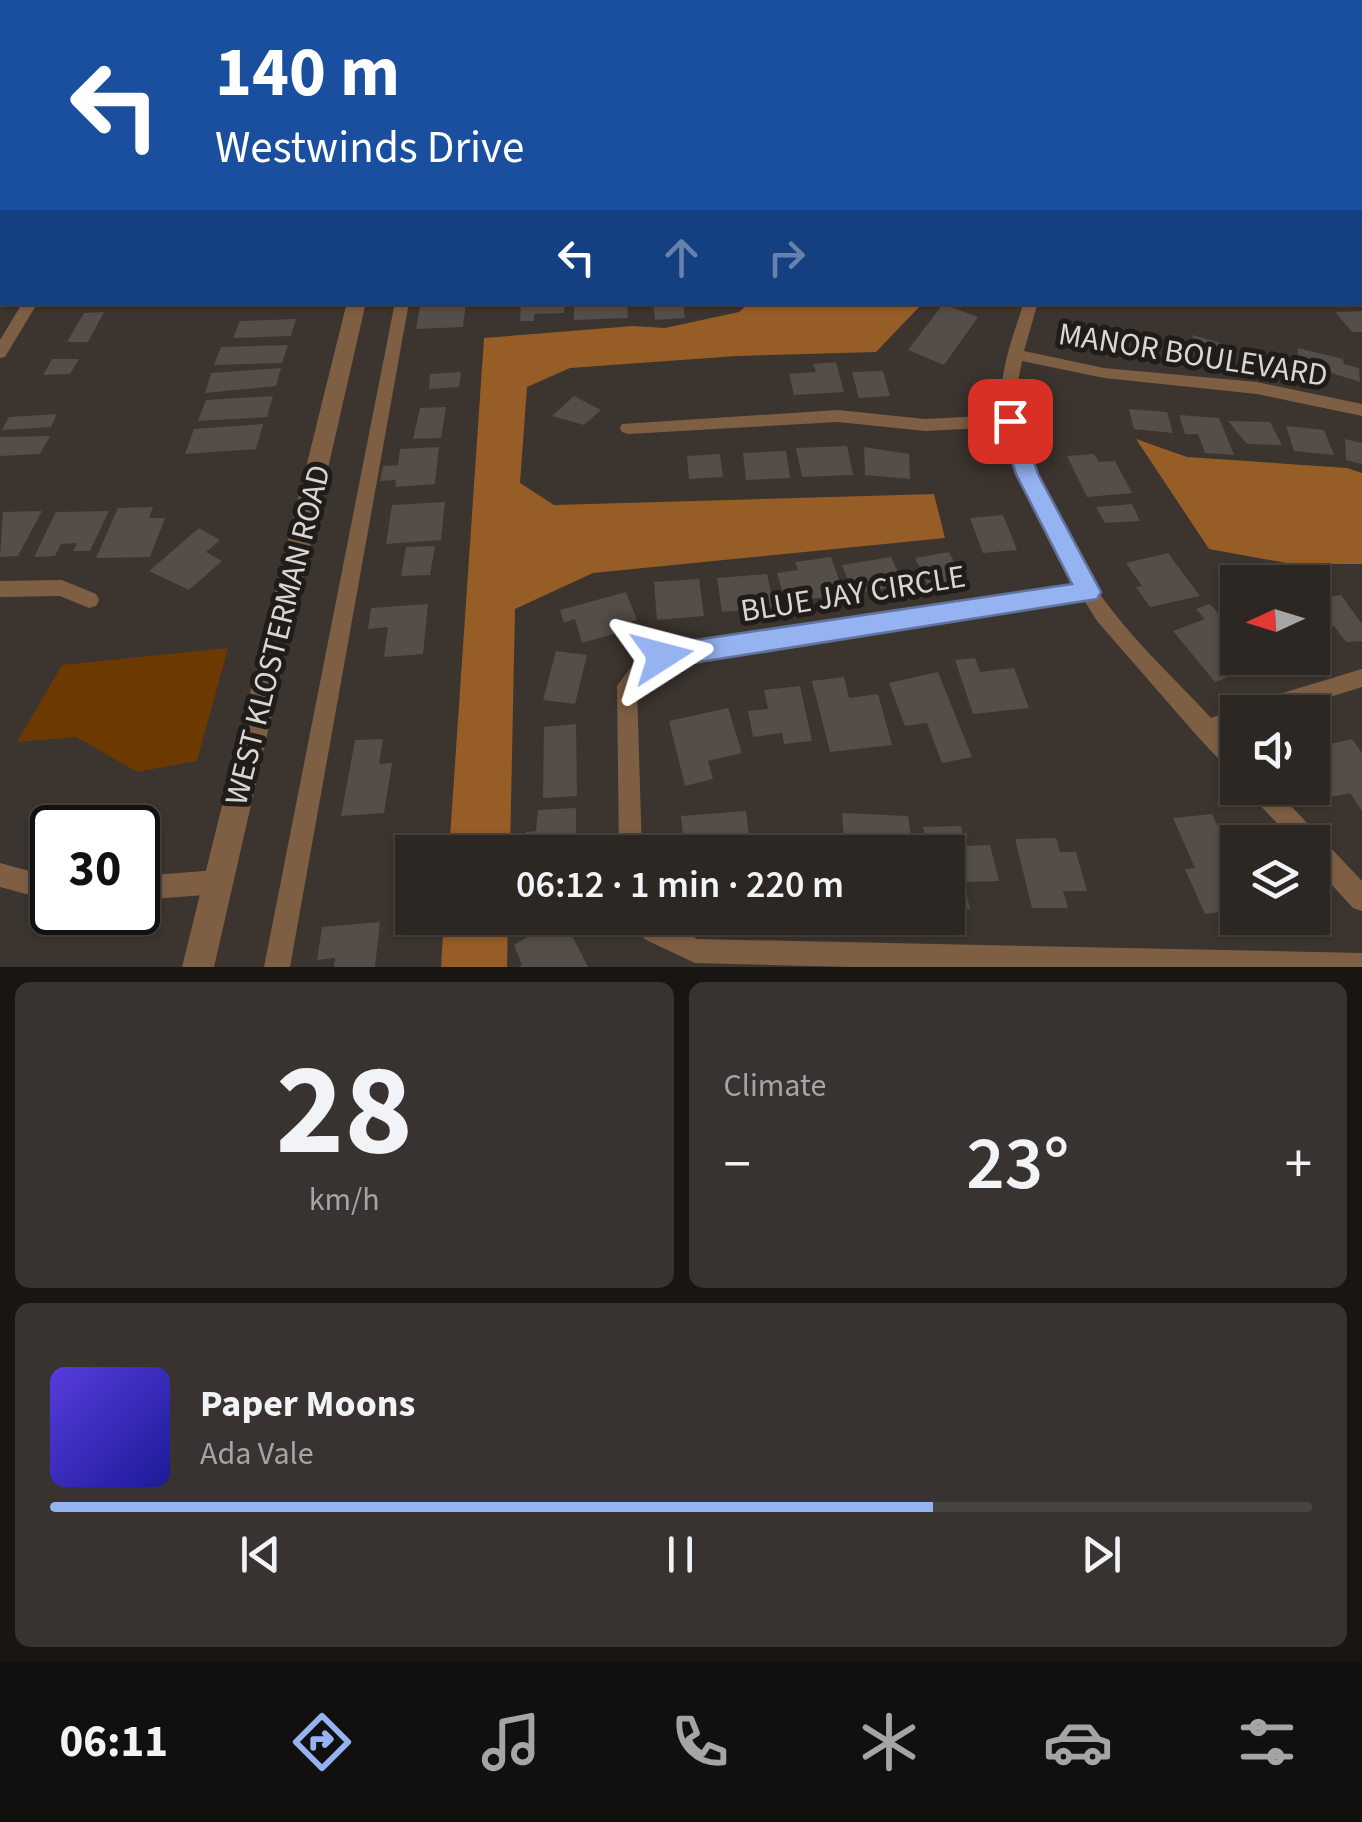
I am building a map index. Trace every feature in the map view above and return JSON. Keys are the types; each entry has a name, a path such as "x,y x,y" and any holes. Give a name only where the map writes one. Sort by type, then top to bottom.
{"street":[{"path":"0,353 28,305"},
{"name":"WEST KLOSTERMAN ROAD","path":"198,967 356,305"},
{"path":"277,967 401,305"},
{"path":"1030,305 1008,388 1010,421 1027,474 1088,592 1120,634 1220,745"},
{"name":"MANOR BOULEVARD","path":"1015,354 1104,373 1257,388 1362,410"},
{"path":"628,428 823,416 925,425 1010,421"},
{"path":"0,589 62,588 89,600"},
{"name":"BLUE JAY CIRCLE","path":"630,835 627,686 645,664 662,656 1088,592"},
{"path":"1307,695 1362,678"},
{"path":"1206,730 1220,725"},
{"path":"1275,805 1293,825"},
{"path":"1330,864 1362,899"},
{"path":"0,875 30,883"},
{"path":"160,886 218,882"},
{"path":"663,935 695,952 1362,966"}],"shaded area":[{"path":"747,305 921,305 876,352 737,356 570,368 527,387 520,483 554,505 934,494 945,538 593,573 515,609 510,835 450,835 484,338 633,326 665,328 739,312"},
{"path":"1136,439 1187,457 1347,468 1362,473 1362,564 1292,564 1209,549"},
{"path":"228,648 197,761 137,772 76,737 17,742 62,665"},
{"path":"443,935 508,935 507,967 441,967"}],"building":[{"path":"466,305 463,327 416,329 420,307"},
{"path":"521,305 565,305 564,313 534,314 534,321 520,321"},
{"path":"574,305 627,305 628,318 574,320"},
{"path":"653,305 683,305 685,318 655,320"},
{"path":"942,305 978,317 944,365 908,350"},
{"path":"1362,311 1362,332 1352,332 1335,312"},
{"path":"104,312 88,342 67,342 84,313"},
{"path":"296,319 291,336 233,338 240,321"},
{"path":"1192,335 1225,344 1230,360 1197,356"},
{"path":"288,345 282,363 214,365 221,347"},
{"path":"1298,348 1343,359 1344,364 1359,368 1360,382 1306,365 1306,358 1298,356"},
{"path":"52,359 79,359 70,374 43,375"},
{"path":"836,362 844,392 794,395 789,374 816,372 813,364"},
{"path":"281,368 276,386 205,393 211,373"},
{"path":"883,371 890,396 859,398 852,372"},
{"path":"461,372 459,387 429,389 430,374"},
{"path":"273,396 267,417 198,421 206,400"},
{"path":"574,396 601,410 584,425 552,416"},
{"path":"446,407 441,438 413,439 420,408"},
{"path":"1129,409 1167,412 1173,433 1134,429"},
{"path":"57,414 51,427 2,430 9,417"},
{"path":"1179,415 1219,418 1234,455 1205,453 1198,434 1185,434"},
{"path":"1228,421 1270,422 1282,445 1247,444"},
{"path":"263,424 256,449 185,454 194,429"},
{"path":"1286,426 1324,430 1334,455 1294,451"},
{"path":"50,436 40,454 0,456 0,437"},
{"path":"1345,439 1362,443 1362,464 1346,460"},
{"path":"847,446 853,475 802,477 796,448"},
{"path":"439,447 435,484 395,487 396,480 380,481 383,466 398,465 400,449"},
{"path":"864,447 909,454 910,479 865,475"},
{"path":"786,451 790,478 746,480 743,453"},
{"path":"720,454 723,477 689,479 687,456"},
{"path":"1094,454 1099,462 1115,461 1132,493 1087,497 1067,456"},
{"path":"445,502 441,540 386,544 392,505"},
{"path":"1132,504 1140,521 1105,523 1096,507"},
{"path":"153,507 149,518 165,518 150,557 96,558 118,508"},
{"path":"42,511 18,556 0,557 3,512"},
{"path":"109,511 90,551 73,551 77,543 61,544 55,556 34,557 56,512"},
{"path":"1003,515 1017,550 983,553 970,518"},
{"path":"199,528 220,540 206,552 222,561 189,590 149,571"},
{"path":"435,546 430,575 401,576 406,547"},
{"path":"949,552 964,581 929,588 915,558"},
{"path":"1168,553 1200,596 1150,607 1136,587 1142,586 1126,563"},
{"path":"831,557 844,594 786,603 777,573 798,570 795,562"},
{"path":"891,557 904,585 853,594 842,565"},
{"path":"767,574 774,607 722,612 717,578"},
{"path":"699,579 704,616 657,620 654,582"},
{"path":"626,592 637,620 615,627 617,633 582,643 575,619 564,623 560,610"},
{"path":"1341,595 1362,624 1362,641 1346,642 1334,626 1330,626 1330,596"},
{"path":"428,604 423,654 384,657 388,627 368,629 371,608"},
{"path":"1210,604 1220,612 1220,675 1234,675 1215,682 1173,631 1205,619 1196,609"},
{"path":"556,651 587,655 575,704 543,700"},
{"path":"975,658 980,672 1014,668 1029,708 973,714 955,660"},
{"path":"938,672 972,757 942,763 927,723 905,726 889,683"},
{"path":"844,677 849,698 878,694 892,745 830,752 812,681"},
{"path":"800,686 812,741 784,744 782,733 753,737 748,711 768,709 764,690"},
{"path":"728,708 742,753 708,761 713,779 685,786 669,721"},
{"path":"576,724 577,796 543,798 544,727"},
{"path":"383,739 379,764 392,763 384,813 341,816 355,740"},
{"path":"1352,739 1362,753 1362,811 1350,793 1330,797 1330,744"},
{"path":"576,808 576,835 526,835 536,831 538,810"},
{"path":"746,811 749,835 683,835 681,816"},
{"path":"842,813 908,816 911,835 844,835"},
{"path":"1212,814 1220,831 1220,912 1205,914 1185,869 1195,868 1173,818"},
{"path":"961,826 963,835 925,835 923,827"},
{"path":"1056,838 1060,852 1076,852 1087,891 1063,891 1068,908 1032,908 1015,839"},
{"path":"990,845 999,881 965,882 965,846"},
{"path":"380,922 375,967 334,967 335,958 317,960 322,927"},
{"path":"530,935 572,935 588,967 518,967 522,965 514,945"}],"route":[{"path":"662,656 1088,592 1027,474 1010,421"}]}
